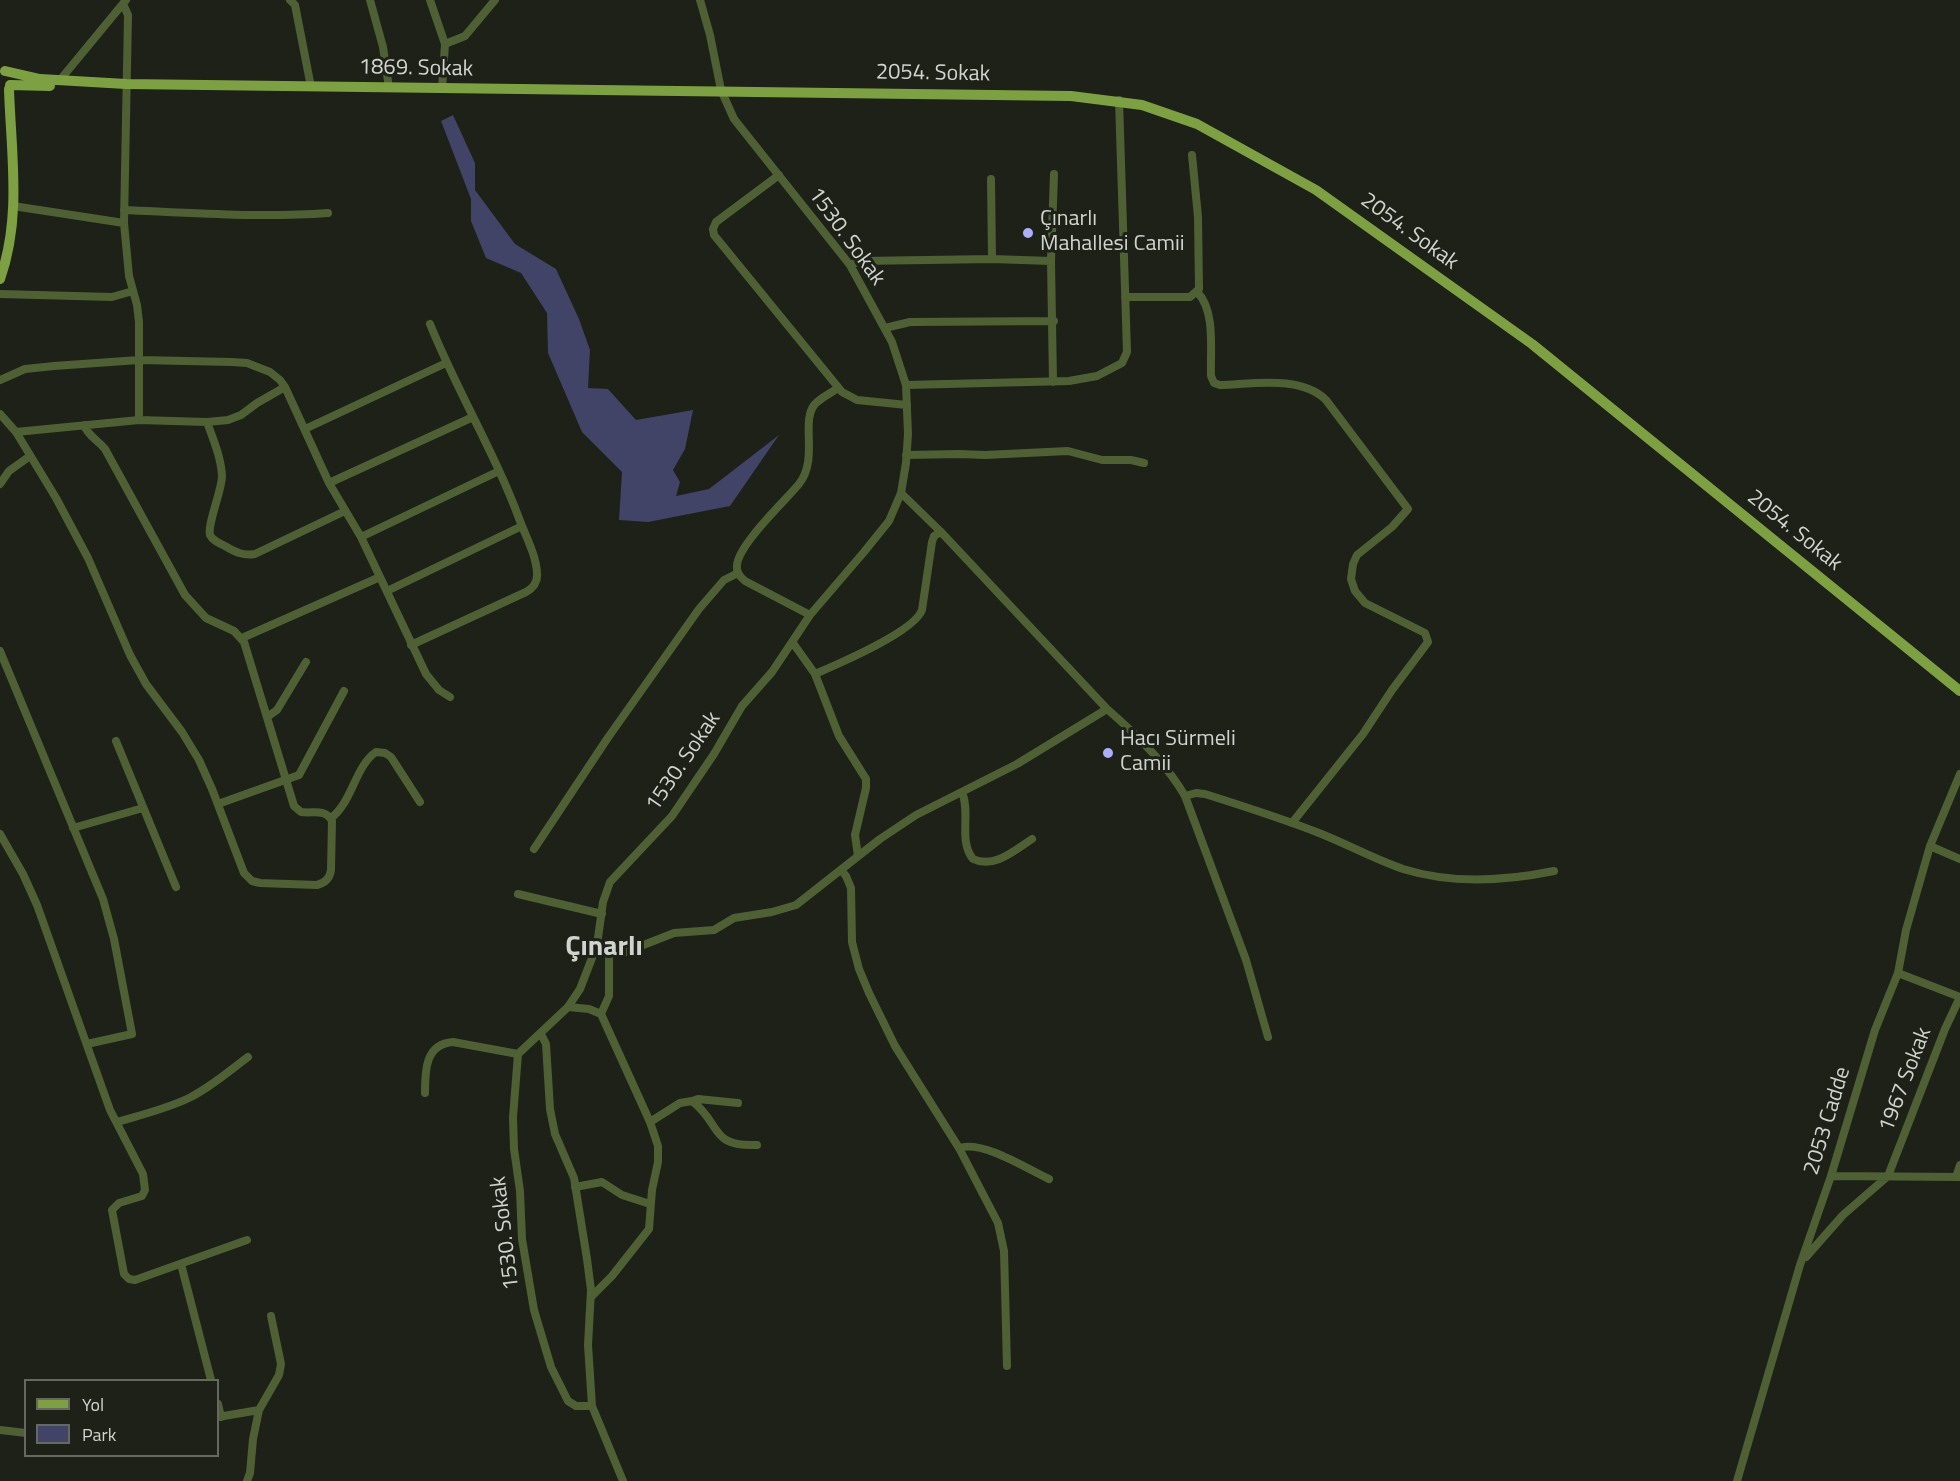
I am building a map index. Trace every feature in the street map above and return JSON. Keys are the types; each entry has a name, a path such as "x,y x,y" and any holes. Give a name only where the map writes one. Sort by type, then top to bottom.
{"main road":[{"name":"1869. Sokak","path":"2,68 28,77 110,84"},
{"path":"0,279 9,253 15,168 6,90 10,77 2,68"},
{"name":"1869. Sokak","path":"6,90 33,86 126,84 721,90"},
{"path":"10,112 16,96 33,86"},
{"name":"2054. Sokak","path":"721,90 1071,96 1119,100 1142,105 1197,124 1316,190 1532,344 1960,692"}],"street":[{"path":"290,0 295,5 311,87"},
{"path":"370,0 383,47 389,88"},
{"path":"430,0 446,44 442,88"},
{"path":"446,44 465,36 495,0"},
{"name":"1530. Sokak","path":"592,1406 576,1406 568,1401 551,1366 534,1310 522,1239 520,1191 514,1149 513,1117 518,1054 568,1007 580,989 594,953 603,902 610,882 637,856 672,816 714,754 742,706 772,672 810,615 889,521 901,493 906,455 906,384 896,351 849,265 734,119 721,90 700,0"},
{"path":"60,80 125,2"},
{"path":"125,2 128,15 124,223 129,276 138,314 139,420"},
{"path":"906,384 1053,382 1088,378 1107,372 1122,363 1127,352 1119,100"},
{"path":"1125,297 1186,297 1197,292 1200,282 1192,155"},
{"path":"1053,382 1054,321 1051,261 1054,174"},
{"path":"779,175 716,222 713,229 714,235 838,388 857,400 907,405"},
{"path":"991,179 992,259"},
{"path":"14,206 124,223"},
{"path":"124,210 241,215 328,213"},
{"path":"849,265 860,261 992,259 1051,261"},
{"path":"0,294 112,297 133,291"},
{"path":"1197,292 1205,301 1209,312 1210,376 1214,382 1220,385 1296,384 1315,390 1326,400 1408,509 1392,526 1357,555 1353,564 1352,579 1355,591 1365,603 1425,633 1428,642 1363,734 1292,823"},
{"path":"885,328 910,322 1054,321"},
{"path":"411,645 526,592 536,581 537,573 534,557 499,471 446,363 430,324"},
{"path":"0,380 25,369 139,360 247,363 270,372 285,387 329,483 361,537 411,645 432,682 450,697"},
{"path":"304,429 446,363"},
{"path":"16,432 139,420 207,422 228,420 241,415 285,387"},
{"path":"810,615 745,581 738,573 737,564 742,552 805,474 809,460 810,414 814,405 838,388"},
{"path":"0,414 16,432 56,498 88,558 135,665 199,760 244,873 252,881 260,883 317,885 327,880 331,870 333,824 331,818 324,813 298,811 293,803 242,638 234,631 206,618 185,595 110,459 99,441 86,430 84,425"},
{"path":"329,483 473,417"},
{"path":"207,422 219,457 222,474 209,529 216,542 240,554 255,555 345,511"},
{"path":"906,455 1068,452 1102,460 1131,460 1144,463"},
{"path":"0,484 9,471 30,456"},
{"path":"361,537 499,471"},
{"path":"901,493 941,532 1107,709 1159,760 1177,783 1185,796 1246,960 1268,1037"},
{"path":"387,591 522,526"},
{"path":"815,674 864,652 917,620 922,610 932,542 934,536 941,532"},
{"path":"534,849 699,609 724,580 738,573"},
{"path":"242,638 380,577"},
{"path":"793,643 815,674 839,736 866,779 855,835 858,856"},
{"path":"0,651 111,926 132,1034 87,1044"},
{"path":"267,717 277,710 306,662"},
{"path":"218,804 296,777 301,772 344,691"},
{"path":"594,953 623,954 674,933 714,930 734,918 772,912 796,905 858,856 916,815 1017,764 1107,709"},
{"path":"116,741 176,887"},
{"path":"331,818 339,812 366,764 376,752 385,753 391,757 420,802"},
{"name":"2053 Cadde","path":"1737,1481 1800,1264 1831,1176 1875,1030 1898,973 1906,930 1930,846 1960,774"},
{"path":"962,792 966,808 966,845 973,859 991,862 1004,857 1032,839"},
{"path":"1185,796 1205,794 1292,823 1393,865 1428,875 1500,879 1554,871"},
{"path":"73,828 143,808"},
{"path":"0,834 3,849 23,874 37,905 110,1110 143,1174 144,1193 139,1198 119,1203 112,1210 124,1274 129,1279 135,1280 247,1240"},
{"path":"1930,846 1960,859"},
{"path":"841,870 851,888 852,942 856,960 869,993 895,1046 959,1148 998,1223 1004,1251 1007,1366"},
{"path":"518,894 602,914"},
{"path":"601,1014 609,996 609,953"},
{"path":"1898,973 1960,997"},
{"name":"1967 Sokak","path":"1888,1176 1945,1029 1960,997"},
{"path":"568,1007 589,1009 601,1014 650,1122 658,1146 649,1229 612,1276 591,1297"},
{"path":"541,1034 546,1044 550,1109 555,1134 570,1167 587,1259 591,1297 588,1345 592,1406 622,1481"},
{"path":"425,1093 427,1063 433,1050 442,1044 453,1042 518,1054"},
{"path":"117,1122 189,1098 210,1086 248,1057"},
{"path":"650,1122 680,1103 698,1099 738,1103"},
{"path":"692,1101 706,1114 719,1135 730,1144 757,1145"},
{"path":"959,1148 967,1146 983,1149 1049,1179"},
{"path":"1831,1176 1958,1177 1960,1165"},
{"path":"1800,1264 1816,1242 1843,1215 1888,1176"},
{"path":"575,1187 602,1182 622,1195 650,1204"},
{"path":"181,1264 211,1379"},
{"path":"247,1481 259,1410 279,1375 281,1364 271,1316"},
{"path":"219,1417 259,1410"},
{"path":"0,1430 24,1433"}],"green space":[{"path":"453,115 475,163 475,190 515,244 556,269 579,319 590,350 588,388 608,389 636,420 693,410 685,449 673,470 680,482 676,496 709,489 779,435 730,506 648,522 619,520 622,472 582,432 548,353 547,313 521,273 486,258 471,221 471,199 441,121"}],"place":[{"name":"Çınarlı Mahallesi Camii","path":"1028,233"},
{"name":"Hacı Sürmeli Camii","path":"1108,753"}],"district":[{"name":"Çınarlı","path":"604,948"}]}
